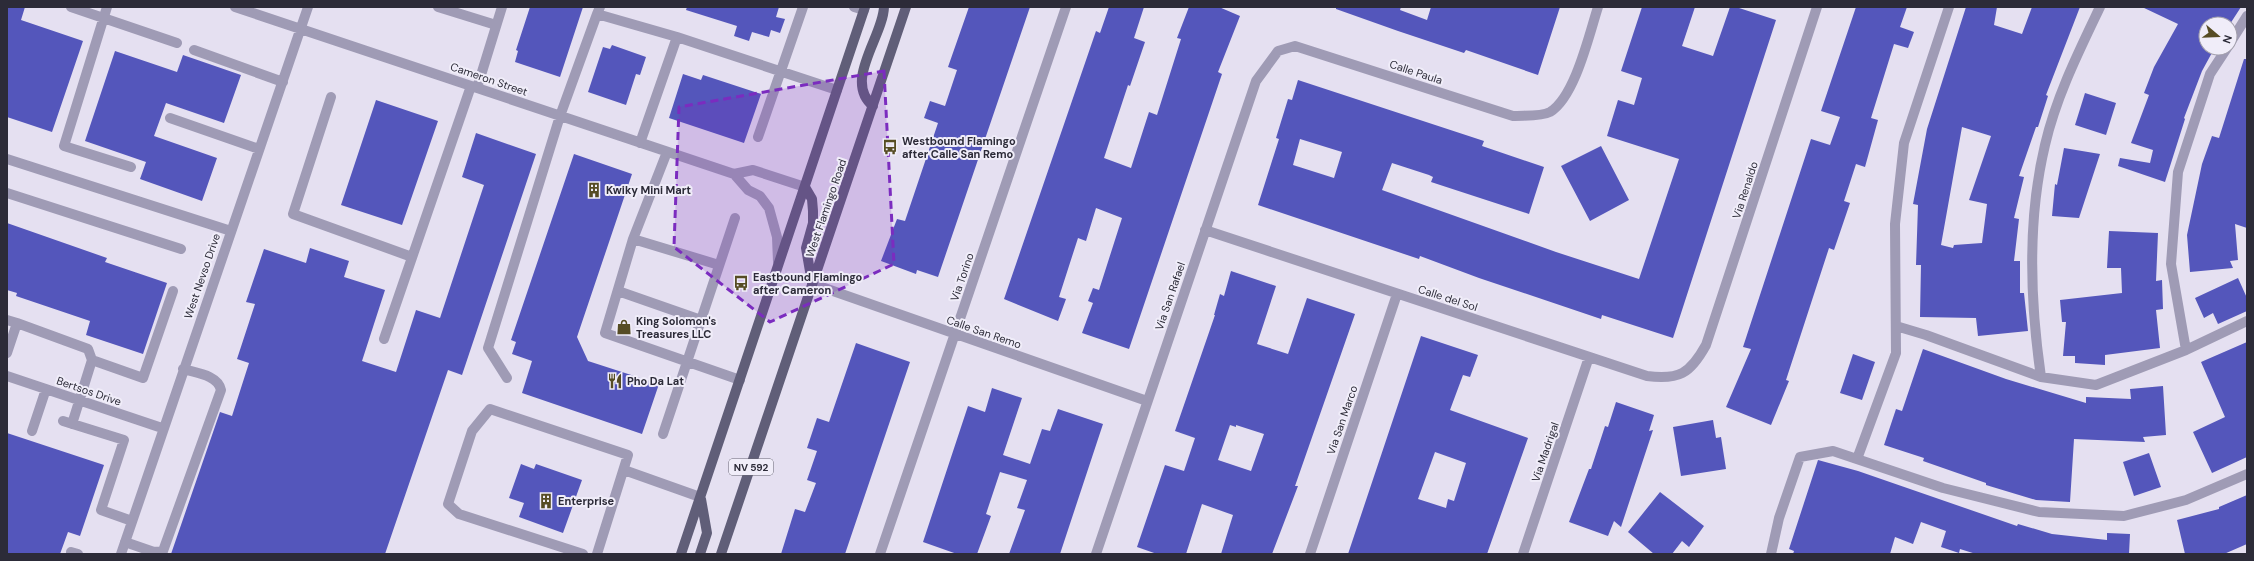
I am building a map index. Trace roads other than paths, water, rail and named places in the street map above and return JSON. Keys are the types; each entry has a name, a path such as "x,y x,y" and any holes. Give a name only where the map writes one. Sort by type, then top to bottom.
{"main road":[{"path":"873,106 862,92 861,78 884,7"},
{"name":"West Flamingo Road","path":"721,554 906,7"},
{"name":"NV 592","path":"681,554 865,9"},
{"path":"804,187 812,199 813,223 806,248 813,284"},
{"path":"700,497 707,533 700,554"}],"street":[{"path":"72,7 177,43"},
{"path":"107,7 64,146 131,167"},
{"name":"Cameron Street","path":"235,7 734,174 753,170 804,187"},
{"name":"West Nevso Drive","path":"121,554 162,428 308,7"},
{"path":"438,7 496,26"},
{"path":"384,339 502,7"},
{"path":"758,137 803,7"},
{"path":"854,7 865,9"},
{"name":"Via Torino","path":"880,554 1066,7"},
{"name":"Calle Paula","path":"1278,51 1295,46 1513,116 1549,113 1563,101 1572,85 1598,7"},
{"name":"Via Renaldo","path":"1683,374 1697,361 1706,345 1817,7"},
{"path":"1857,459 1896,353 1895,224 1904,143 1949,7"},
{"path":"2041,377 2033,322 2034,215 2045,145 2072,66 2100,7"},
{"path":"507,378 488,348 560,116 599,10 837,90"},
{"path":"2238,30 2247,16"},
{"path":"640,142 677,37"},
{"path":"194,50 283,82"},
{"name":"Via San Rafael","path":"1096,554 1256,81 1278,51"},
{"path":"2186,350 2171,264 2178,172 2210,74 2222,56"},
{"path":"331,97 293,214 412,257"},
{"path":"170,118 259,149"},
{"path":"668,152 633,239 605,333 740,380"},
{"path":"7,159 231,231"},
{"path":"734,174 748,190 760,196 769,208 777,237 777,270"},
{"path":"7,193 182,249"},
{"path":"663,434 735,218"},
{"name":"Calle del Sol","path":"1205,230 1647,376 1666,378 1683,374"},
{"path":"633,239 719,265"},
{"name":"Calle San Remo","path":"813,284 1147,401"},
{"path":"92,360 143,378 173,291"},
{"path":"618,291 701,320"},
{"name":"Via San Marco","path":"1310,554 1397,294"},
{"path":"7,353 12,321 88,349 92,360 79,400 67,422 124,440 101,510 132,521"},
{"path":"1896,326 1926,335 2041,377 2096,385 2186,350 2247,321"},
{"name":"Via Madrigal","path":"1523,554 1590,357"},
{"path":"124,542 154,552 163,551 221,390 220,384 214,380 183,369"},
{"name":"Bertsos Drive","path":"7,376 162,428"},
{"path":"32,431 46,389"},
{"path":"583,554 459,514 448,504 472,431 490,409 628,455 596,554"},
{"path":"1771,554 1779,518 1800,457 1833,451 1943,488 2039,512 2124,516 2186,500 2247,474"},
{"path":"624,470 700,497"},
{"path":"70,554 71,552 78,554"}],"place":[{"name":"Westbound Flamingo after Calle San Remo","path":"890,147"},
{"name":"Kwiky Mini Mart","path":"594,190"},
{"name":"Eastbound Flamingo after Cameron","path":"741,283"},
{"name":"King Solomon's Treasures LLC","path":"624,327"},
{"name":"Pho Da Lat","path":"615,381"},
{"name":"Enterprise","path":"546,501"}]}
